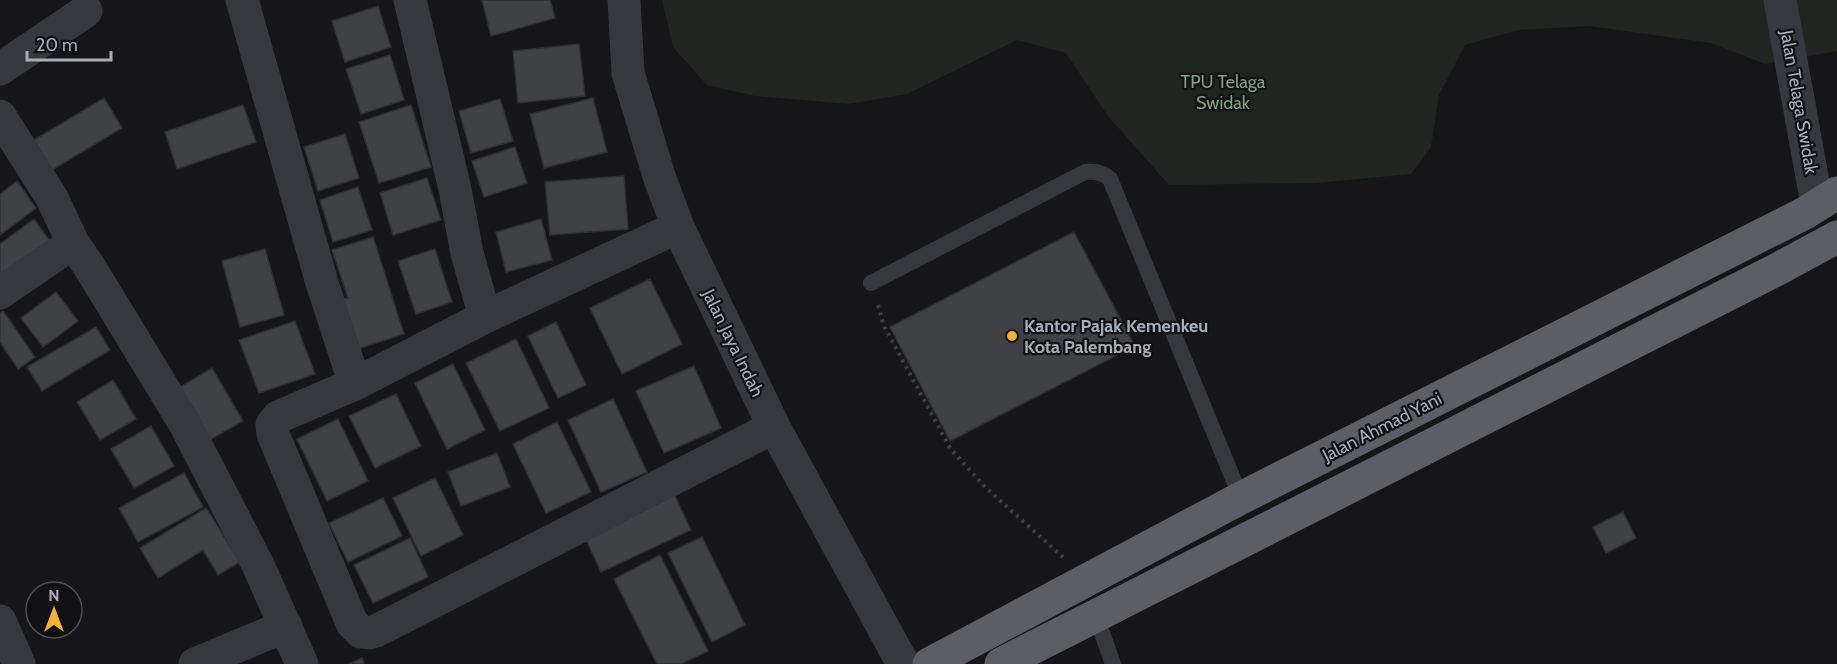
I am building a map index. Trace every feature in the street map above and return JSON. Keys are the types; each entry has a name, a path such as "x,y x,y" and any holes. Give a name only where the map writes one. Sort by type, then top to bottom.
{"highway":[{"path":"1001,664 1833,239 1827,199"},
{"name":"Jalan Ahmad Yani","path":"929,664 1241,498 1805,213 1827,199"}],"street":[{"path":"242,0 322,283 355,384"},
{"name":"Jalan Jaya Indah","path":"624,0 628,73 659,176 678,226 774,427 903,664"},
{"name":"Jalan Telaga Swidak","path":"1780,0 1827,199"},
{"path":"416,2 467,253 485,317"},
{"path":"0,69 86,11"},
{"path":"0,116 52,198 73,243 185,424 258,565 302,664"},
{"path":"678,226 485,317 355,384 278,417 272,425 273,434 352,623 361,632 369,633 774,427"},
{"path":"0,293 73,243"},
{"path":"0,621 19,664"},
{"path":"195,664 286,626"}],"lane":[{"path":"871,283 1085,172 1099,172 1106,175 1110,179 1241,498"},
{"path":"1096,616 1113,664"}],"path":[{"path":"871,283 884,326 950,448 985,487 1088,579"}],"green space":[{"name":"TPU Telaga Swidak","path":"662,0 1837,0 1837,51 1765,64 1711,43 1589,26 1518,30 1465,45 1439,95 1431,147 1411,174 1315,183 1169,185 1108,116 1066,53 1017,40 907,94 848,104 755,96 707,85 673,47"}],"building":[{"path":"482,0 550,0 555,18 491,36"},
{"path":"378,6 391,47 345,62 332,21"},
{"path":"579,44 585,96 518,103 513,51"},
{"path":"390,55 404,100 361,114 346,69"},
{"path":"104,98 122,128 52,170 34,140"},
{"path":"593,98 607,152 544,168 530,114"},
{"path":"500,99 513,141 471,153 459,111"},
{"path":"243,105 256,142 177,169 165,132"},
{"path":"411,105 431,167 379,183 359,122"},
{"path":"345,134 359,178 318,191 304,147"},
{"path":"515,147 527,183 484,197 472,161"},
{"path":"624,176 628,229 550,235 545,182"},
{"path":"427,178 441,220 393,235 380,193"},
{"path":"17,181 36,208 0,235 0,194"},
{"path":"358,187 372,230 333,242 320,200"},
{"path":"34,219 52,244 0,281 0,244"},
{"path":"541,219 552,260 506,272 496,232"},
{"name":"Kantor Pajak Kemenkeu Kota Palembang","path":"1074,232 1135,346 950,441 890,327"},
{"path":"373,237 404,334 354,350 338,301 348,298 332,250"},
{"path":"265,249 284,315 240,327 222,261"},
{"path":"435,249 452,302 416,314 398,261"},
{"path":"650,279 682,344 622,374 590,308"},
{"path":"56,292 78,321 43,347 21,318"},
{"path":"3,311 35,357 18,369 0,342 0,313"},
{"path":"295,321 315,374 259,393 239,340"},
{"path":"556,322 586,385 558,398 528,336"},
{"path":"96,327 110,350 42,391 27,367"},
{"path":"516,339 549,408 500,431 466,363"},
{"path":"453,364 485,430 447,449 415,383"},
{"path":"694,366 721,428 664,453 636,391"},
{"path":"212,368 243,421 202,444 172,392"},
{"path":"113,380 136,419 100,440 77,402"},
{"path":"396,394 421,446 375,468 349,416"},
{"path":"613,399 647,472 601,492 568,420"},
{"path":"338,419 368,481 327,501 297,439"},
{"path":"557,422 591,492 546,513 513,444"},
{"path":"151,426 174,466 134,488 111,449"},
{"path":"497,453 510,487 461,506 448,472"},
{"path":"184,473 203,507 138,542 119,508"},
{"path":"435,478 463,535 421,556 393,498"},
{"path":"674,494 691,530 601,572 585,537"},
{"path":"383,498 402,536 348,562 329,523"},
{"path":"206,508 240,562 218,575 203,550 158,578 140,548"},
{"path":"1623,512 1636,538 1606,553 1593,527"},
{"path":"702,537 745,625 712,642 668,553"},
{"path":"410,538 428,577 373,603 354,565"},
{"path":"660,555 708,651 681,664 657,664 614,579"},
{"path":"362,658 364,664 349,664"}],"place":[{"name":"Kantor Pajak Kemenkeu Kota Palembang","path":"1012,336"}]}
